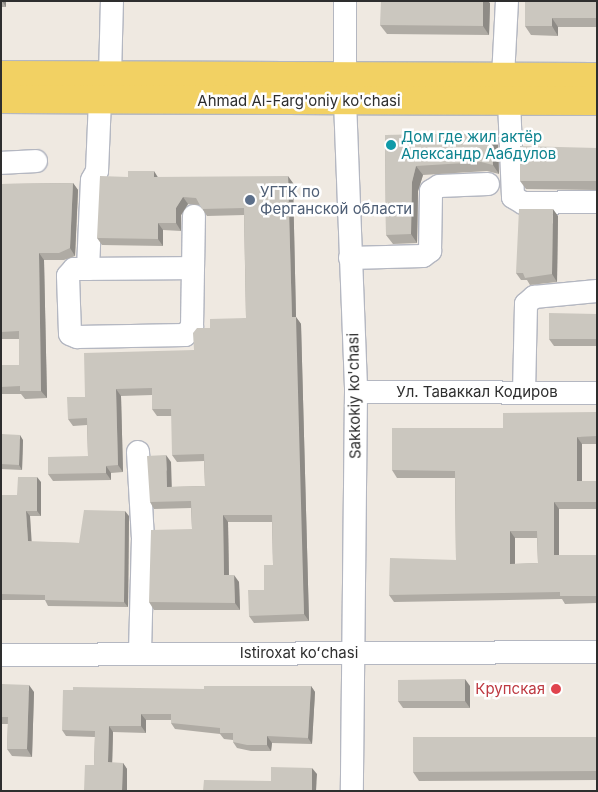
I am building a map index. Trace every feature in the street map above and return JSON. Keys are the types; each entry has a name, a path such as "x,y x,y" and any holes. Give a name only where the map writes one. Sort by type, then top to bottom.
{"main road":[{"name":"Ahmad Al-Farg'oniy ko'chasi","path":"1,75 105,88"},
{"name":"Ahmad Al-Farg'oniy ko'chasi","path":"1,99 105,88 506,89 597,77"},
{"name":"Ahmad Al-Farg'oniy ko'chasi","path":"506,89 597,101"}],"street":[{"path":"88,269 92,180 97,171 112,1"},
{"name":"Sakkokiy ko'chasi","path":"345,1 345,89 356,392 352,791"},
{"path":"507,1 506,89 513,196 523,203 597,202"},
{"path":"1,164 36,161"},
{"path":"350,258 423,256 430,250 431,191 439,186 488,184"},
{"path":"193,268 74,269 68,276 70,334 77,337 185,335 192,327 194,216"},
{"path":"524,393 526,304 534,297 597,291"},
{"name":"Ул. Таваккал Кодиров","path":"356,392 597,393"},
{"path":"138,452 143,538 140,654"},
{"name":"Istiroxat koʻchasi","path":"1,655 597,652"}],"building":[{"path":"381,1 483,1 483,26 380,25"},
{"path":"525,1 597,1 597,18 552,18 552,26 525,26"},
{"path":"491,134 493,165 481,162 416,166 412,182 411,234 386,235 385,135"},
{"path":"520,146 597,148 597,181 520,181"},
{"path":"128,171 154,171 154,177 288,176 292,317 296,317 304,614 249,616 248,590 264,590 264,565 273,565 272,515 223,515 224,575 234,575 235,603 149,602 151,530 192,529 191,501 150,502 147,456 166,455 167,487 205,486 204,454 172,455 171,409 152,409 152,388 116,389 118,465 106,466 106,473 48,474 48,457 88,456 87,418 68,419 67,397 85,397 84,353 194,350 193,333 197,328 210,328 210,319 246,318 244,208 202,209 196,198 183,197 176,208 176,223 158,223 158,239 97,238 100,176 128,177"},
{"path":"73,183 70,248 59,253 39,253 41,391 20,391 20,386 1,387 1,365 19,365 19,331 1,332 1,184"},
{"path":"519,209 553,209 552,274 525,278 523,273 516,273"},
{"path":"549,313 597,314 597,339 549,339"},
{"path":"597,412 597,436 577,437 577,481 597,481 597,502 554,502 554,555 597,555 597,596 560,596 560,592 389,595 390,558 456,560 455,471 392,470 392,428 503,428 503,413","holes":["510,531 537,531 538,563 510,564"]},
{"path":"1,434 20,435 19,465 1,464"},
{"path":"18,477 37,477 37,511 26,511 28,541 79,543 84,510 125,511 124,602 45,600 45,595 1,594 1,495 17,495"},
{"path":"465,679 465,701 398,701 398,680"},
{"path":"1,684 29,685 27,749 7,749 8,717 1,717"},
{"path":"204,686 311,686 308,738 267,736 267,745 247,745 233,742 233,733 220,733 220,728 171,723 171,714 141,714 141,726 109,726 108,762 123,763 122,791 84,791 85,765 94,765 95,731 62,730 63,690 73,690 73,687 204,689"},
{"path":"413,737 597,737 597,771 413,772"},
{"path":"271,767 312,768 312,791 203,791 204,780 271,781"}],"place":[{"name":"Дом где жил актёр Александр Аабдулов","path":"391,145"},
{"name":"УГТК по Ферганской области","path":"250,200"},
{"name":"Крупская","path":"556,689"}]}
